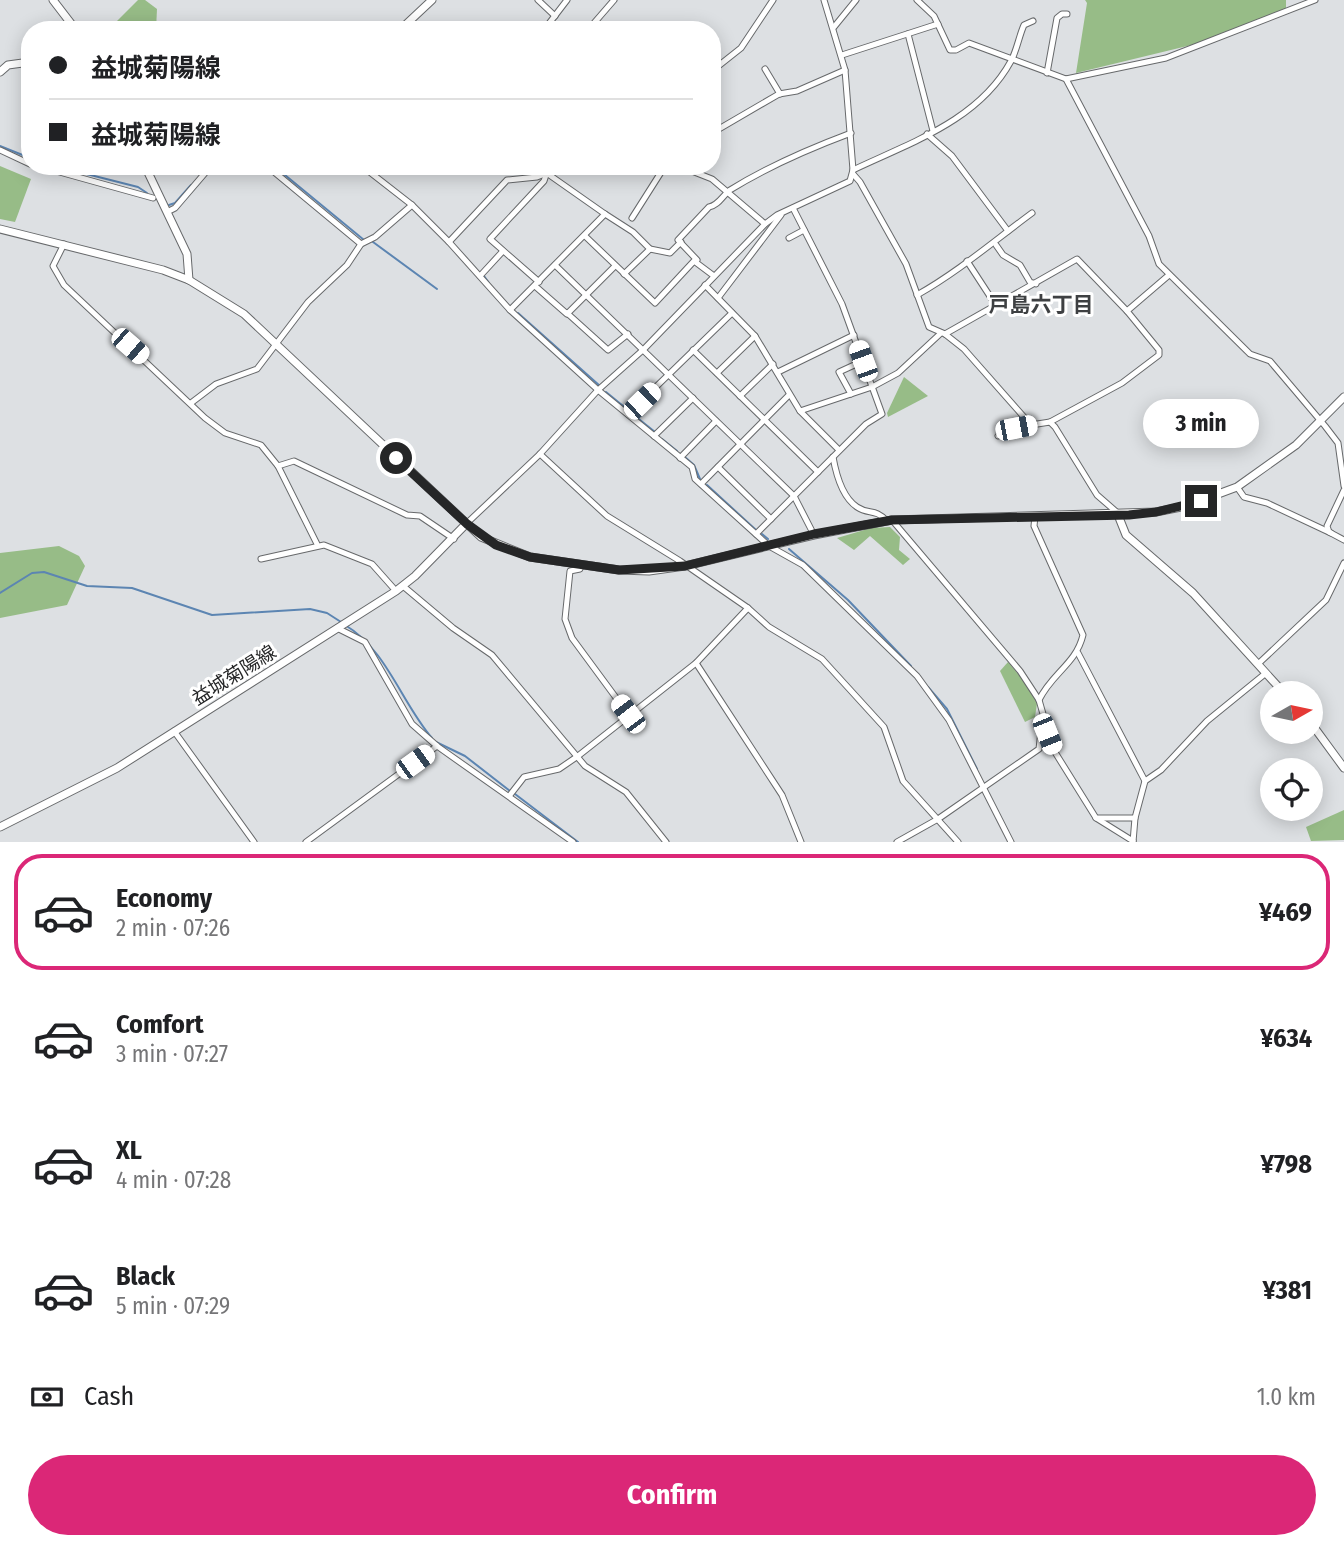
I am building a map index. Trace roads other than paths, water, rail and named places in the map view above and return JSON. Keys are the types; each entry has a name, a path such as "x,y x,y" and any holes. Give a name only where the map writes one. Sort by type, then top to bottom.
{"main road":[{"path":"53,0 69,21"},
{"path":"410,21 432,0"},
{"path":"0,72 8,65 21,63"},
{"path":"149,175 187,254 189,281"},
{"path":"0,229 163,270 189,281 244,314 276,342 481,537 512,552 581,565 632,571 685,566 814,534 890,521 1119,514 1186,506 1237,487 1285,455 1344,397"},
{"path":"1119,514 1126,535 1194,593 1273,681"},
{"name":"益城菊陽線","path":"0,827 117,768 400,589 467,524"},
{"path":"1323,739 1344,768"}],"street":[{"path":"538,0 555,16"},
{"path":"551,21 566,0"},
{"path":"596,21 614,0"},
{"path":"721,64 741,48 773,0"},
{"path":"824,0 845,70 852,132 853,172 906,264 929,327 964,349 1031,425"},
{"path":"834,27 856,0"},
{"path":"917,0 934,16 950,50 957,50 969,43 1066,79 1166,58 1315,0"},
{"path":"1047,72 1057,18 1067,14"},
{"path":"467,524 540,454 598,390 645,349 765,224 783,212 844,186 853,172 964,114 987,96 1013,59 1023,27 1033,21"},
{"path":"842,55 938,24"},
{"path":"908,34 930,132 952,156 1008,231"},
{"path":"765,69 780,94"},
{"path":"721,128 780,94 797,91 845,70"},
{"path":"1066,79 1149,236 1159,264 1250,354 1270,362 1338,443 1344,488 1327,526 1331,533"},
{"path":"714,276 678,240 709,207 715,206 728,192 821,144 852,132"},
{"path":"0,150 21,160"},
{"path":"70,175 153,198"},
{"path":"167,212 181,201 203,175"},
{"path":"278,175 361,244"},
{"path":"374,175 412,205 510,310 598,390 692,467 695,479 769,546 803,565 917,676 949,720 980,787 1011,842"},
{"path":"449,242 476,217 499,186 513,178 538,175"},
{"path":"546,175 539,187 490,239 608,350 628,334"},
{"path":"548,175 633,232 650,249 670,253 681,242"},
{"path":"632,218 659,175"},
{"path":"702,175 712,179 765,224"},
{"path":"191,403 216,384 257,369 308,302 347,265 361,244 375,237 412,205"},
{"path":"756,534 866,424 882,414 854,335 793,208"},
{"path":"718,298 783,212"},
{"path":"917,295 950,276 1032,213"},
{"path":"510,310 605,214"},
{"path":"789,238 804,230"},
{"path":"585,236 657,303 696,260"},
{"path":"64,244 53,266 64,285 225,433 261,444 278,466 317,544"},
{"path":"996,245 1003,255 1020,265 1030,282 1036,284"},
{"path":"624,274 650,249"},
{"path":"480,276 503,251"},
{"path":"800,411 872,387 898,373 943,334 1077,259 1127,311 1159,350 1159,355 1122,383 1049,422 998,436"},
{"path":"967,261 995,304"},
{"path":"555,265 645,349 794,496 814,534"},
{"path":"568,313 615,266"},
{"path":"1127,311 1169,275"},
{"path":"705,285 755,336 800,411 839,450"},
{"path":"628,414 732,313"},
{"path":"778,372 854,335"},
{"path":"717,373 755,336"},
{"path":"694,350 818,472"},
{"path":"851,394 839,372 863,361"},
{"path":"740,396 773,364"},
{"path":"701,484 789,395"},
{"path":"654,436 693,398"},
{"path":"680,458 716,421"},
{"path":"1049,422 1097,495 1119,514"},
{"path":"540,454 607,516 748,608 769,627 822,659 884,727 903,781 958,842"},
{"path":"832,457 836,476 857,507 878,512 890,521 1020,671 1040,699 1042,715 1039,749 980,787 938,819 897,842"},
{"path":"278,466 297,462 407,515 419,516 454,539"},
{"path":"719,467 771,519"},
{"path":"1237,487 1244,496 1267,503 1344,540"},
{"path":"1035,516 1034,526 1083,635 1079,653 1046,686 1040,699"},
{"path":"261,559 309,550 317,544 339,549 357,561 372,564 400,589 492,655 585,766 626,792 666,842"},
{"path":"1258,664 1326,600 1344,563"},
{"path":"581,565 580,569 570,571 565,619 572,638 628,714"},
{"path":"512,793 524,776 559,769 578,756 696,663 748,608"},
{"path":"339,627 365,642 412,724 437,746 512,793 573,842"},
{"path":"1079,653 1145,781"},
{"path":"696,663 782,796 801,842"},
{"path":"1042,715 1054,749 1096,818 1133,841 1135,818 1145,781 1161,770 1207,721 1266,673"},
{"path":"174,731 254,842"},
{"path":"306,842 437,746"},
{"path":"1096,818 1135,818"}],"waterway":[{"path":"0,146 21,154"},
{"path":"91,175 138,187 147,193"},
{"path":"285,175 364,240"},
{"path":"169,205 175,203 191,185"},
{"path":"373,242 437,289"},
{"path":"484,276 489,283"},
{"path":"518,313 600,386"},
{"path":"606,392 628,410"},
{"path":"635,416 655,432"},
{"path":"662,439 677,451"},
{"path":"686,458 694,465 700,479"},
{"path":"707,485 756,530"},
{"path":"762,534 768,539"},
{"path":"789,549 848,600 911,666"},
{"path":"0,593 32,573 44,572 87,586 132,588 212,615 310,609 327,613 341,622"},
{"path":"345,625 360,636 383,662 432,738"},
{"path":"928,687 947,709 977,769"},
{"path":"436,742 465,756 510,791"},
{"path":"515,794 578,842"}],"district":[{"name":"戸島六丁目","path":"1041,305"}]}
